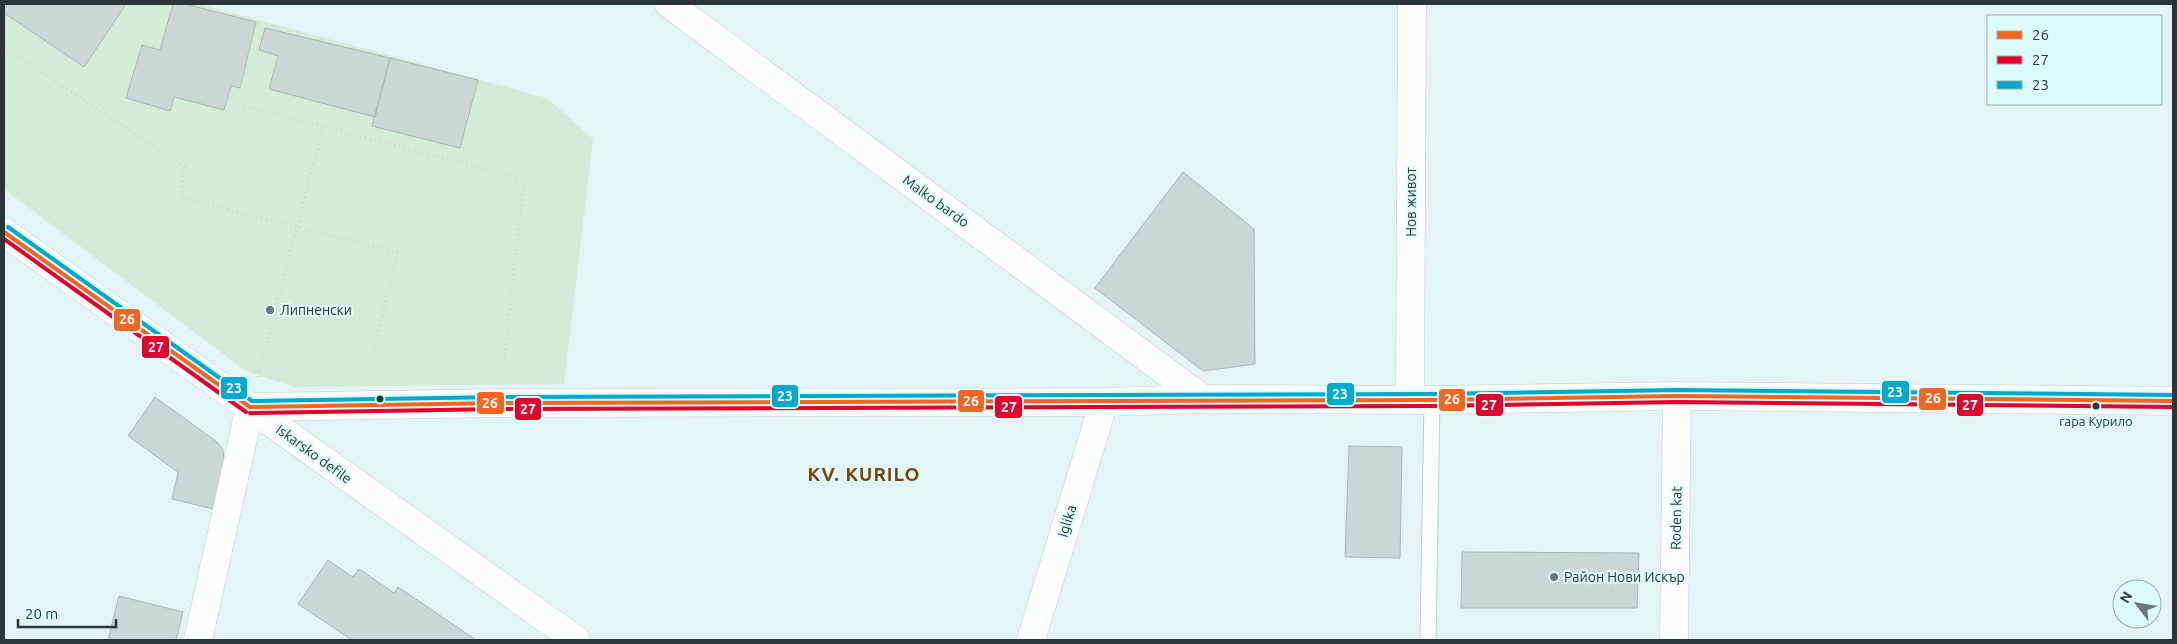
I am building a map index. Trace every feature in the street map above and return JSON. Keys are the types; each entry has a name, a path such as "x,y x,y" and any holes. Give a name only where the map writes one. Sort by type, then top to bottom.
{"street":[{"name":"Malko bardo","path":"669,4 1203,399"},
{"name":"Нов живот","path":"1412,4 1421,400"},
{"name":"Iskarsko defile","path":"4,232 420,531 576,640"},
{"path":"198,640 250,407 501,403 1104,402 1203,399 1421,400 1677,396 2173,401"},
{"name":"Roden kat","path":"1674,640 1677,396"},
{"name":"Iglika","path":"1031,640 1104,402"}],"lane":[{"path":"1421,400 1428,640"}],"path":[{"path":"4,48 184,166 180,198 397,252 374,353"},
{"path":"244,106 524,179 501,385 501,403"},
{"path":"250,407 299,227 323,126"}],"green space":[{"path":"4,4 200,4 547,98 593,139 564,384 294,387 246,371 4,189"}],"building":[{"path":"4,4 126,4 84,67 4,13"},
{"path":"173,4 185,4 256,22 240,88 231,86 224,110 174,97 170,111 126,98 142,45 160,50"},
{"path":"265,28 390,58 375,117 269,89 278,56 259,50"},
{"path":"390,58 478,80 460,148 372,126"},
{"path":"1183,172 1254,229 1255,364 1203,371 1095,288"},
{"path":"155,397 217,442 223,449 224,460 213,509 172,499 178,472 128,436"},
{"path":"1349,446 1402,447 1400,558 1345,557"},
{"path":"1462,552 1639,553 1637,608 1461,608"},
{"path":"328,560 353,577 359,569 394,593 398,587 476,640 352,640 298,604"},
{"path":"119,596 183,612 176,640 108,640"}],"transit line":[{"name":"23","path":"8,227 252,401 501,397 1432,394 1677,390 2173,395"},
{"name":"26","path":"4,232 250,407"},
{"name":"27","path":"4,239 246,412"},
{"name":"26","path":"250,407 501,403 1432,400 1677,396 2173,401"},
{"name":"27","path":"250,413 501,409 1432,406 1677,402 2173,407"}],"place":[{"name":"Липненски","path":"270,310"},
{"name":"гара Курило","path":"2096,406"},
{"name":"Район Нови Искър","path":"1554,577"}],"district":[{"name":"KV. KURILO","path":"864,474"}]}
